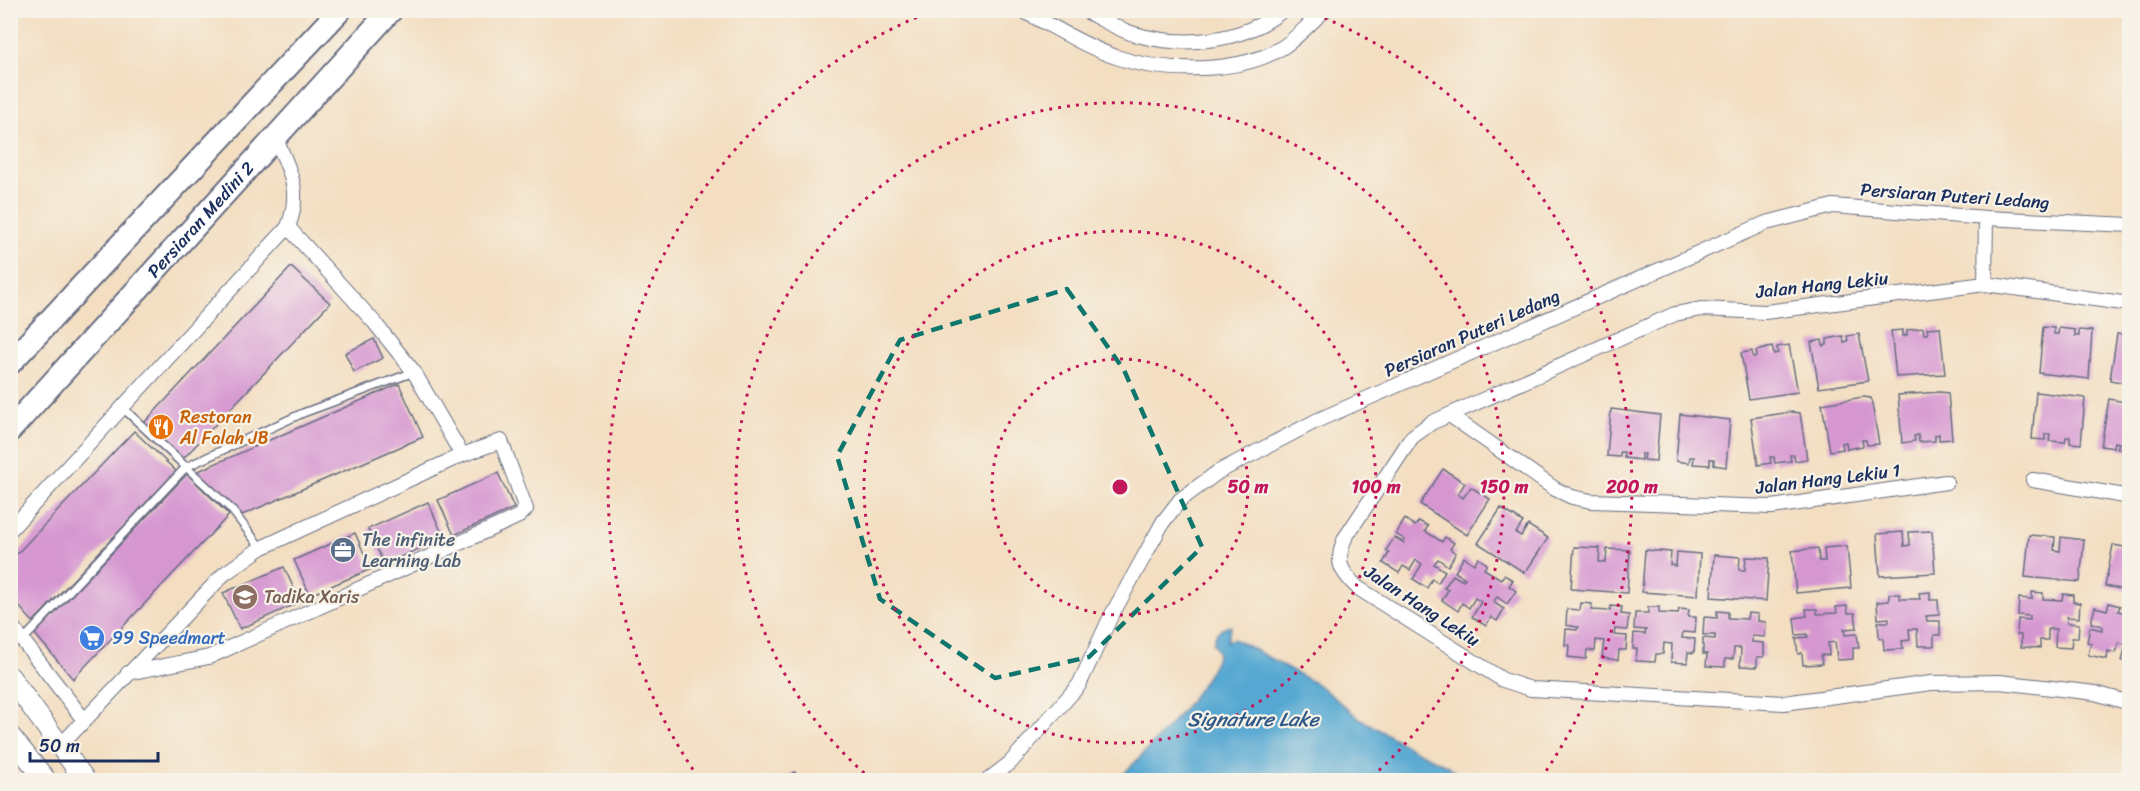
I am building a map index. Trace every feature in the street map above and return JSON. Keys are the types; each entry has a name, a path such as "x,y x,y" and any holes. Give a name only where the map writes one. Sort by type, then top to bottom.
{"main road":[{"path":"10,363 340,10"},
{"name":"Persiaran Medini 2","path":"10,430 391,10"}],"street":[{"path":"1084,10 1132,33 1167,41 1200,42 1241,33 1273,18 1283,10"},
{"path":"1027,12 1116,57 1160,67 1198,68 1262,57 1283,46 1325,10"},
{"path":"10,530 124,409 288,228 295,209 296,196 292,177 275,137"},
{"name":"Persiaran Puteri Ledang","path":"988,780 1010,763 1079,685 1110,618 1162,522 1180,500 1218,472 1316,421 1766,223 1833,206 1986,218 2130,225"},
{"path":"1985,284 1986,218"},
{"path":"288,228 374,322 414,372 462,455"},
{"name":"Jalan Hang Lekiu","path":"2130,304 1985,284 1765,312 1701,309 1675,314 1431,423 1412,437 1345,538 1339,553 1340,564 1347,577 1358,588 1503,680 1531,689 1784,703 1931,682 2000,681 2095,693 2130,703"},
{"name":"Jalan Hang Lekiu 1","path":"1450,416 1555,489 1572,497 1591,501 1772,507 1946,482"},
{"path":"59,747 128,673 224,574 261,548 462,455 501,441 526,508 519,516 209,657 128,673"},
{"path":"2033,480 2130,497"},
{"path":"10,624 84,720"},
{"path":"10,677 85,780"},
{"path":"10,736 46,780"}],"lane":[{"path":"23,640 186,466 303,413 414,372"},
{"path":"124,409 231,509 261,548"}],"highlighted area":[{"path":"1067,289 1124,370 1202,547 1089,657 995,678 880,599 837,456 900,340"}],"water":[{"name":"Signature Lake","path":"1226,626 1231,626 1227,641 1233,639 1244,644 1320,686 1359,718 1412,749 1448,766 1464,780 1118,780 1160,736 1200,687 1218,654 1213,642 1217,633"}],"building":[{"path":"291,267 330,303 182,460 143,424"},
{"path":"1940,327 1945,374 1896,377 1891,331 1903,330 1903,336 1907,335 1907,330 1923,328 1924,334 1928,334 1927,328"},
{"path":"2043,327 2054,328 2054,334 2058,334 2059,328 2075,330 2075,336 2079,336 2079,330 2092,331 2089,379 2039,373"},
{"path":"1859,334 1868,381 1819,388 1811,342 1822,340 1823,346 1827,345 1827,339 1843,336 1844,343 1848,342 1847,336"},
{"path":"2117,334 2128,335 2130,384 2110,380"},
{"path":"374,339 383,358 354,372 345,353"},
{"path":"1789,345 1798,392 1749,399 1741,353 1752,351 1753,357 1757,356 1756,351 1772,347 1774,354 1778,353 1777,347"},
{"path":"399,384 423,437 242,515 196,472"},
{"path":"2036,392 2085,398 2081,444 2070,443 2070,437 2066,437 2065,442 2049,441 2050,434 2045,434 2045,440 2032,439"},
{"path":"1948,393 1952,439 1939,440 1939,434 1935,435 1935,441 1919,442 1918,435 1914,436 1915,441 1902,443 1898,395"},
{"path":"1863,397 1871,398 1879,444 1867,445 1866,440 1862,440 1863,446 1847,449 1846,442 1842,443 1843,449 1830,451 1822,404"},
{"path":"2109,399 2130,403 2130,451 2117,449 2119,443 2115,442 2114,448 2101,446"},
{"path":"1611,409 1660,415 1656,461 1644,460 1645,454 1641,454 1641,460 1624,458 1624,452 1620,452 1620,457 1607,456"},
{"path":"1792,412 1800,413 1807,459 1795,461 1794,455 1790,455 1791,461 1775,463 1774,457 1770,457 1771,463 1758,465 1751,418"},
{"path":"1680,414 1730,420 1726,467 1714,465 1714,459 1710,459 1710,465 1693,464 1694,457 1690,457 1689,463 1676,461"},
{"path":"134,431 176,471 33,622 10,596 10,561"},
{"path":"1443,469 1465,483 1458,494 1463,498 1471,487 1490,499 1467,535 1420,504"},
{"path":"498,473 514,508 454,535 438,500"},
{"path":"187,474 229,515 73,679 35,634"},
{"path":"428,502 444,538 384,564 368,529"},
{"path":"1501,508 1523,522 1516,533 1521,536 1528,525 1548,538 1525,573 1478,543"},
{"path":"1405,519 1415,526 1419,521 1428,526 1425,531 1442,542 1445,537 1454,543 1450,549 1456,553 1448,566 1438,559 1434,564 1445,571 1438,583 1432,579 1427,588 1413,579 1422,564 1416,560 1410,570 1403,566 1399,573 1383,563 1389,553 1386,551 1394,537 1404,543 1405,540 1396,534"},
{"path":"1932,531 1935,573 1880,576 1877,534 1903,532 1904,546 1910,545 1909,532"},
{"path":"355,533 371,569 310,595 294,560"},
{"path":"2029,535 2055,537 2054,550 2060,551 2061,537 2084,540 2080,582 2025,577"},
{"path":"2113,545 2130,548 2130,591 2105,586"},
{"path":"1847,546 1851,588 1796,593 1792,551 1818,548 1819,561 1825,561 1824,548"},
{"path":"1574,547 1600,548 1599,562 1606,562 1607,549 1630,550 1627,593 1571,589"},
{"path":"1645,550 1671,552 1670,565 1676,566 1677,552 1700,554 1698,596 1642,592"},
{"path":"1714,555 1740,557 1739,570 1745,570 1746,557 1769,558 1766,601 1711,597"},
{"path":"1464,557 1474,564 1478,558 1487,564 1484,569 1501,579 1504,575 1513,580 1509,586 1516,591 1507,604 1497,597 1493,602 1504,609 1497,621 1491,617 1486,626 1472,617 1481,602 1475,598 1469,608 1462,603 1458,611 1442,600 1448,590 1444,588 1453,575 1463,581 1465,578 1455,572"},
{"path":"284,567 300,602 240,629 223,593"},
{"path":"1930,592 1930,600 1938,600 1939,615 1926,616 1927,621 1940,621 1940,635 1934,635 1934,646 1918,646 1917,629 1909,629 1910,640 1902,641 1903,649 1884,650 1883,638 1879,638 1878,622 1889,622 1889,618 1878,619 1877,602 1889,601 1889,594 1900,594 1900,599 1920,599 1919,593"},
{"path":"2032,592 2043,593 2043,599 2062,600 2063,594 2073,595 2073,602 2080,603 2079,618 2067,617 2067,623 2079,624 2078,638 2072,638 2071,648 2055,647 2056,629 2048,629 2048,640 2040,640 2040,648 2021,647 2021,635 2017,635 2018,619 2030,620 2030,616 2018,615 2019,598 2032,599"},
{"path":"1581,603 1592,604 1591,610 1610,611 1611,606 1622,607 1621,614 1629,615 1627,630 1615,629 1614,635 1627,636 1626,650 1619,650 1618,660 1602,658 1604,641 1596,640 1595,651 1587,650 1586,659 1568,657 1569,645 1565,645 1566,629 1577,630 1578,627 1566,625 1567,609 1580,610"},
{"path":"2109,603 2120,606 2118,611 2130,614 2130,663 2122,661 2126,644 2119,642 2116,653 2108,651 2107,659 2088,655 2091,643 2087,642 2090,627 2102,630 2102,626 2091,623 2095,607 2107,610"},
{"path":"1847,606 1848,613 1855,613 1857,628 1844,629 1845,635 1857,634 1859,648 1853,648 1853,659 1837,660 1835,642 1828,643 1829,655 1821,655 1822,664 1803,665 1802,653 1798,654 1796,638 1808,637 1807,634 1796,635 1794,618 1807,616 1806,609 1817,609 1817,614 1837,613 1836,607"},
{"path":"1648,607 1659,607 1659,613 1678,614 1679,609 1689,610 1688,617 1696,617 1695,633 1683,632 1682,638 1695,639 1694,653 1688,652 1687,663 1671,662 1672,644 1664,643 1663,654 1656,654 1655,662 1636,661 1637,649 1633,649 1634,633 1645,634 1646,630 1634,629 1635,613 1648,613"},
{"path":"1717,611 1728,612 1728,618 1747,619 1748,613 1758,614 1758,621 1766,622 1765,637 1752,636 1752,642 1764,643 1764,657 1757,657 1757,667 1740,666 1741,648 1734,648 1733,659 1725,659 1725,667 1706,666 1707,654 1703,654 1703,638 1715,639 1715,635 1703,635 1704,617 1717,618"},
{"path":"795,772 799,780 781,780"}],"place":[{"name":"Restoran Al Falah JB","path":"161,427"},
{"name":"The infinite Learning Lab","path":"343,550"},
{"name":"Tadika Xaris","path":"245,597"},
{"name":"99 Speedmart","path":"92,638"}]}
